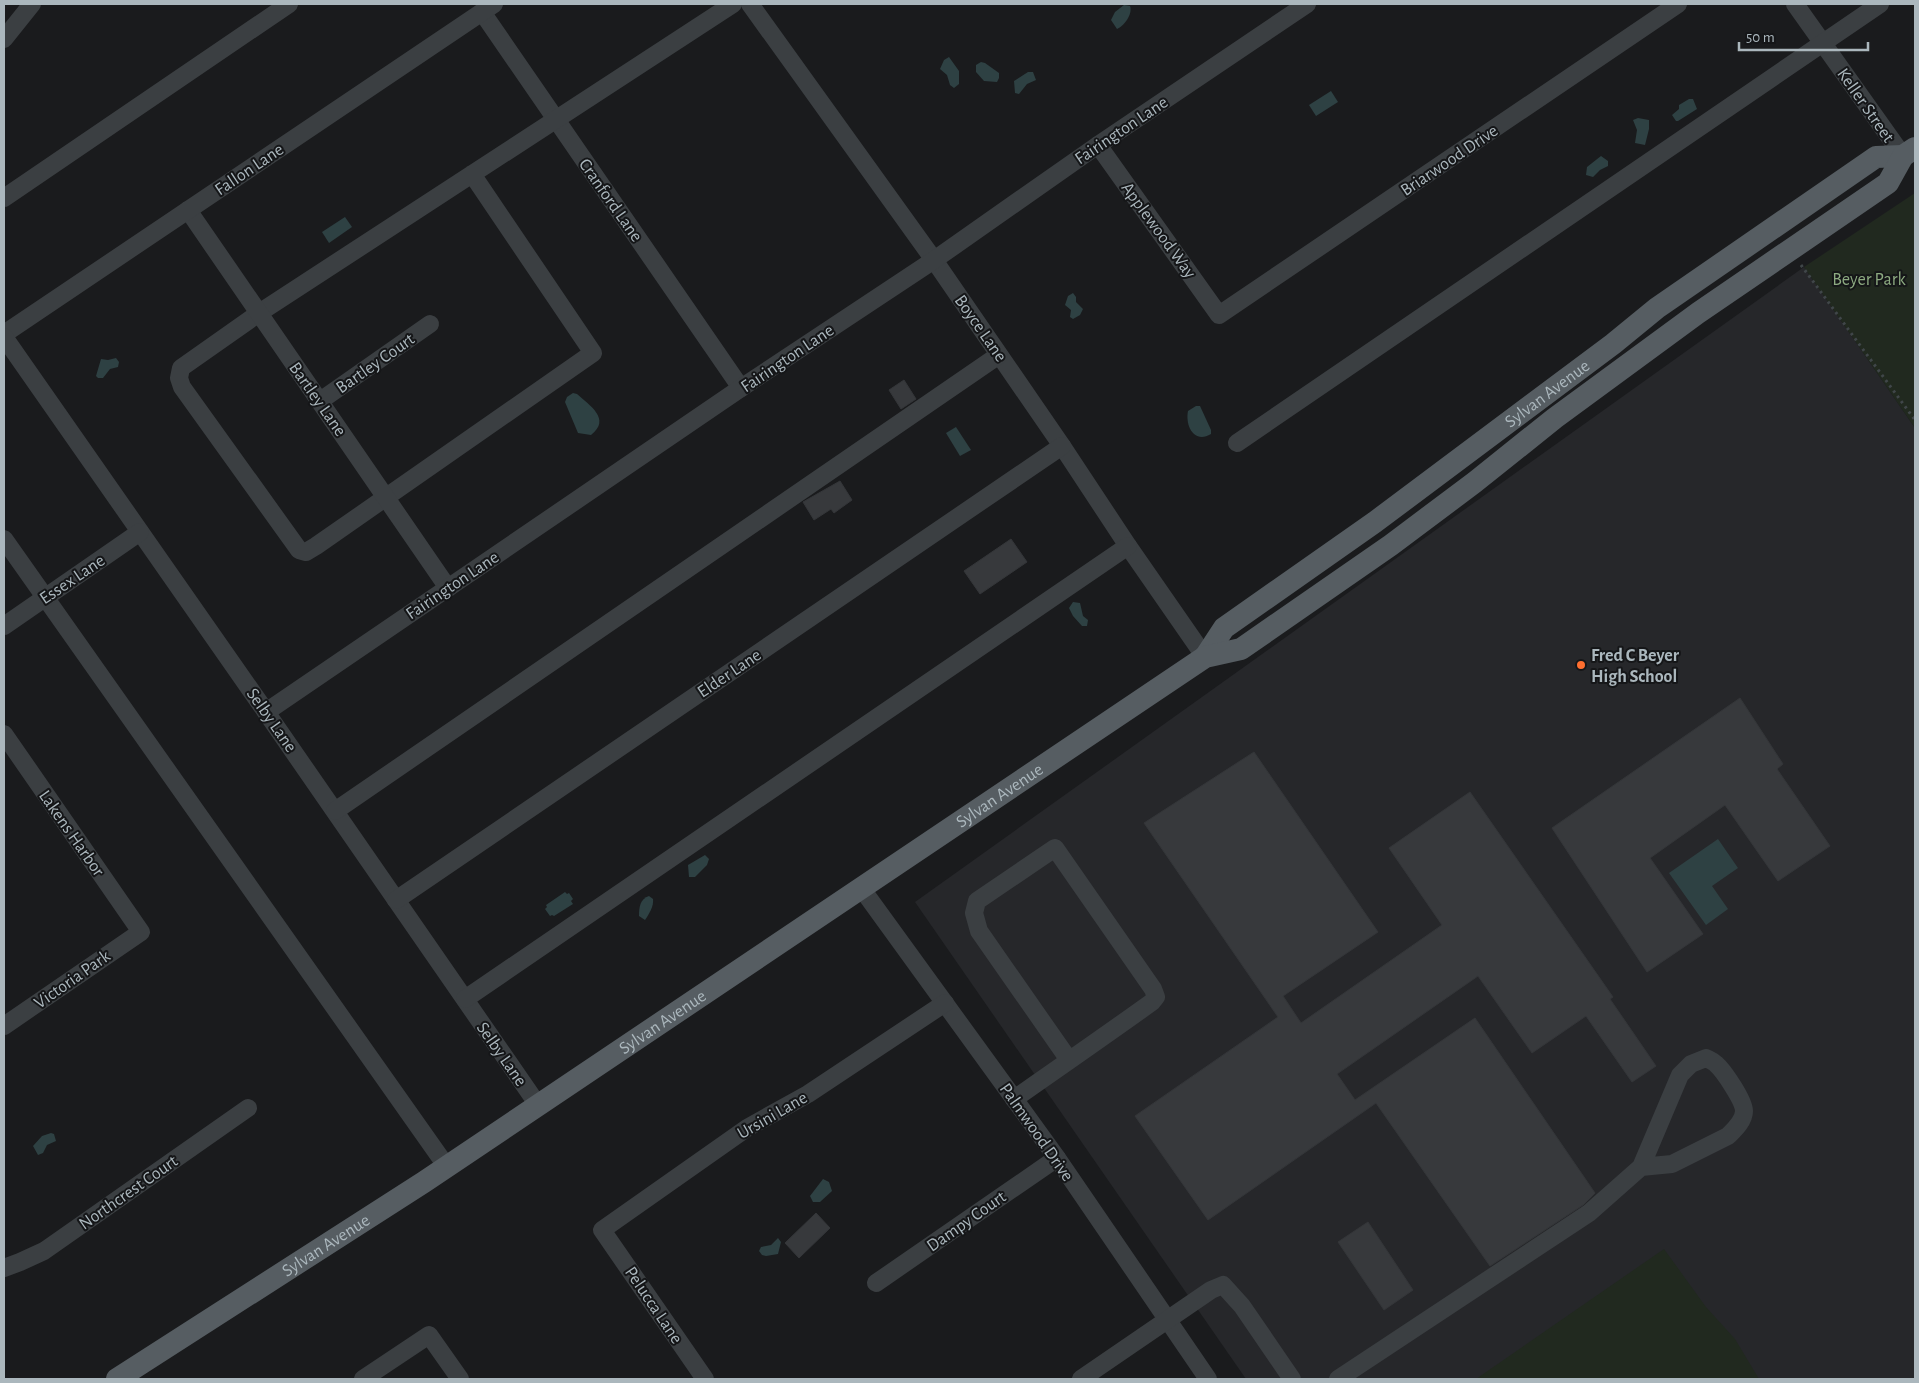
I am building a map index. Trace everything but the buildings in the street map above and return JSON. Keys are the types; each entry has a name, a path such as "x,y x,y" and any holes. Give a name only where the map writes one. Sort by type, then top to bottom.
{"main road":[{"name":"Sylvan Avenue","path":"117,1379 447,1167 1205,657 1241,649 1375,556 1476,482 1588,394 1698,313 1888,183 1909,152"},
{"name":"Sylvan Avenue","path":"1205,657 1224,628 1376,522 1613,344 1657,308 1876,157 1909,152"}],"street":[{"path":"4,39 32,4"},
{"path":"4,198 289,4"},
{"path":"472,174 593,353 316,546 306,552 299,550 182,387 179,378 181,368 259,313 472,174 556,120 733,4"},
{"name":"Boyce Lane","path":"750,4 934,260 1205,657"},
{"name":"Fairington Lane","path":"266,712 741,388 934,260 1098,145 1307,4"},
{"name":"Briarwood Drive","path":"1219,315 1678,4"},
{"name":"Keller Street","path":"1795,4 1823,43 1909,152"},
{"path":"1238,444 1880,4"},
{"name":"Cranford Lane","path":"488,8 556,120 741,388"},
{"name":"Fallon Lane","path":"4,336 488,8"},
{"name":"Applewood Way","path":"1098,145 1219,315"},
{"name":"Bartley Lane","path":"188,210 448,588"},
{"name":"Bartley Court","path":"320,401 430,324"},
{"name":"Selby Lane","path":"4,336 538,1105"},
{"path":"335,811 999,355"},
{"name":"Elder Lane","path":"396,900 1062,446"},
{"name":"Essex Lane","path":"4,626 140,532"},
{"path":"4,539 447,1167"},
{"path":"464,999 1128,546"},
{"name":"Lakens Harbor","path":"4,734 141,932"},
{"path":"1014,1099 1070,1060 1152,1002 1156,997 1153,989 1055,848 977,901 974,913 979,931 1070,1060"},
{"name":"Palmwood Drive","path":"862,889 1057,1158 1208,1379"},
{"name":"Victoria Park","path":"4,1026 141,932"},
{"name":"Ursini Lane","path":"602,1230 747,1128 808,1094 945,1003"},
{"path":"1338,1379 1589,1213 1641,1167 1680,1075 1691,1064 1706,1058 1714,1062 1724,1072 1744,1108 1743,1117 1735,1129 1728,1136 1672,1164 1641,1167"},
{"name":"Northcrest Court","path":"4,1268 44,1251 248,1108"},
{"name":"Dampy Court","path":"876,1283 1057,1158"},
{"name":"Pelucca Lane","path":"602,1230 705,1379"},
{"path":"1080,1379 1211,1290 1223,1285 1242,1306 1292,1379"},
{"path":"363,1379 430,1335 460,1379"}],"path":[{"path":"1790,250 1915,420"}],"shaded area":[{"path":"1124,5 1130,6 1130,13 1125,23 1117,29 1111,20 1115,12"},
{"path":"949,57 959,71 959,84 954,88 950,85 947,75 940,69 944,60"},
{"path":"981,62 999,73 997,82 984,81 976,72 976,65"},
{"path":"1028,72 1033,72 1036,80 1027,84 1019,94 1015,93 1014,81"},
{"path":"1331,91 1338,102 1316,116 1309,105"},
{"path":"1689,99 1693,99 1697,109 1676,121 1672,115 1679,109 1679,105"},
{"path":"1638,118 1649,120 1645,145 1635,143 1637,130 1633,120"},
{"path":"1601,156 1608,161 1608,166 1600,170 1593,177 1586,175 1587,167"},
{"path":"345,217 352,227 329,243 322,232"},
{"name":"Fred C Beyer High School","path":"1804,267 1915,428 1915,1379 1246,1379 915,902"},
{"path":"1073,293 1076,297 1076,302 1083,309 1080,315 1073,319 1070,317 1071,310 1065,305 1068,296"},
{"path":"116,358 119,362 118,367 110,369 103,378 96,376 101,359"},
{"path":"573,393 577,394 592,408 599,418 597,429 591,435 578,433 565,402 567,397"},
{"path":"1196,406 1200,406 1211,434 1200,437 1195,435 1189,428 1188,411"},
{"path":"956,427 971,450 960,456 946,433"},
{"path":"1073,602 1080,603 1083,616 1088,620 1087,626 1082,626 1073,616 1069,608"},
{"path":"1718,839 1738,868 1712,886 1728,909 1706,925 1669,873"},
{"path":"705,855 709,859 707,865 695,877 689,877 688,865"},
{"path":"565,892 569,893 573,899 571,901 573,904 554,916 550,916 545,909 546,905"},
{"path":"649,896 653,899 653,904 645,920 639,916 640,907 642,901"},
{"path":"54,1134 56,1141 47,1145 43,1153 38,1155 33,1146 42,1136"},
{"path":"823,1179 829,1182 832,1191 820,1202 813,1202 810,1196"},
{"path":"778,1238 781,1242 778,1254 762,1255 759,1251 761,1247 771,1245"}],"green space":[{"name":"Beyer Park","path":"1915,193 1915,428 1804,267"},
{"path":"1664,1249 1706,1307 1735,1339 1759,1379 1476,1379"}],"place":[{"name":"Fred C Beyer High School","path":"1581,665"}]}
